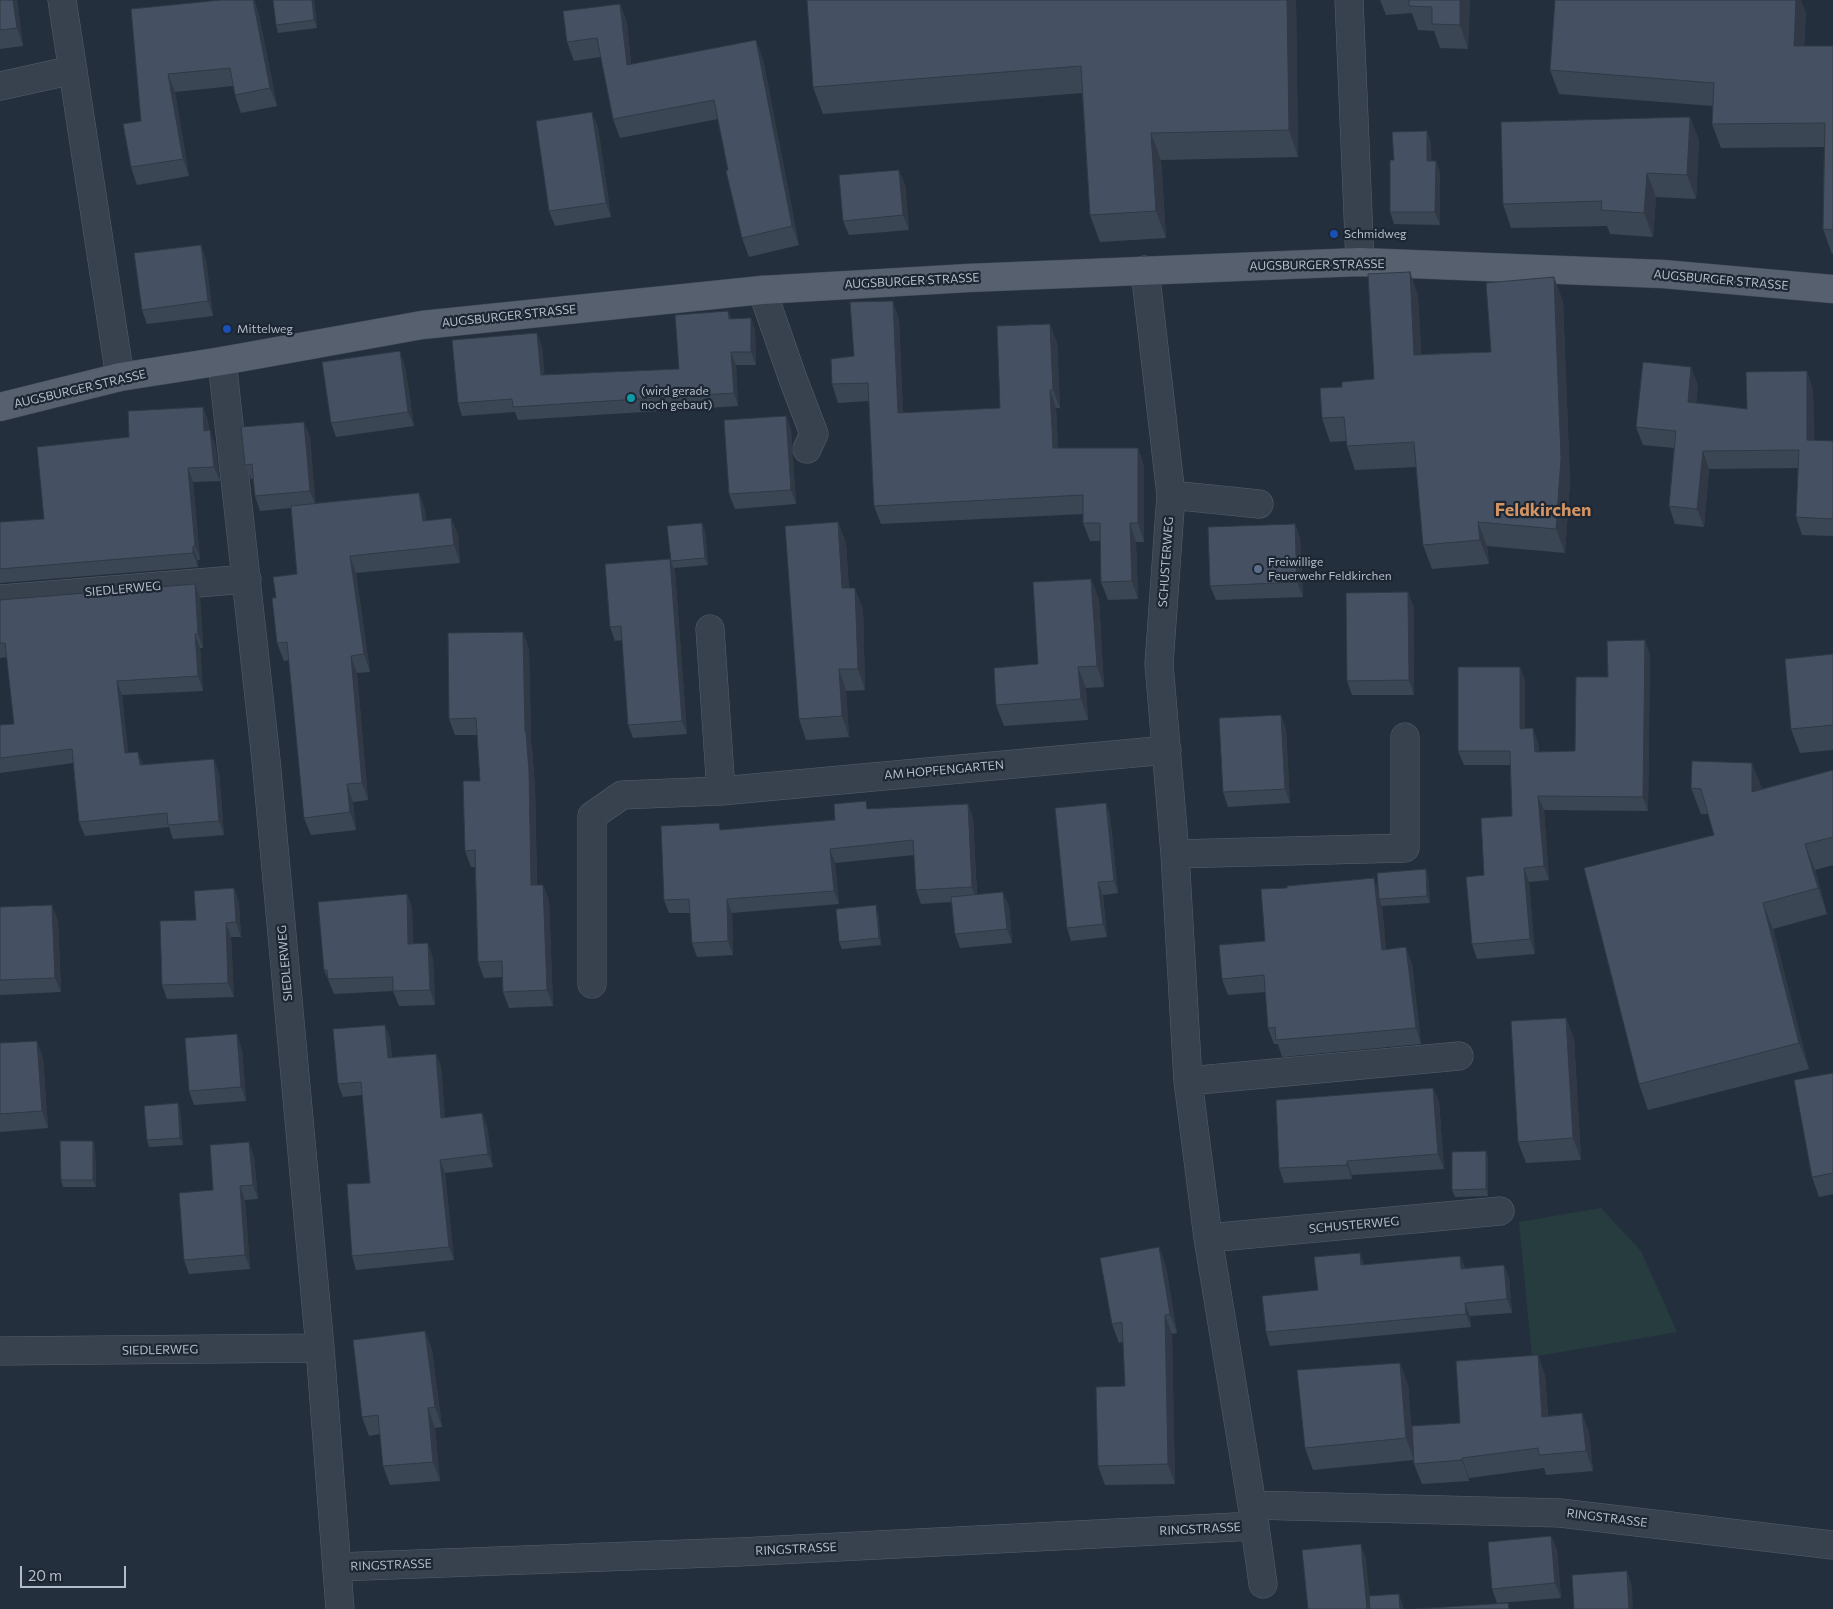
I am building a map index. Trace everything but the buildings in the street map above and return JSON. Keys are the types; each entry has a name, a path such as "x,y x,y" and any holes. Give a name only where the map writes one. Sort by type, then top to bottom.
{"main road":[{"name":"AUGSBURGER STRASSE","path":"0,407 120,377 222,361 422,325 762,290 968,278 1360,262 1663,274 1833,289"}],"street":[{"path":"62,0 120,377"},
{"path":"1349,0 1360,262"},
{"path":"0,86 73,70"},
{"name":"SCHUSTERWEG","path":"1145,270 1171,495 1159,664 1175,854 1188,1081 1208,1238 1253,1516"},
{"path":"762,290 814,434 807,449"},
{"name":"SIEDLERWEG","path":"222,361 267,768 320,1348 340,1609"},
{"path":"1171,495 1259,504"},
{"name":"SIEDLERWEG","path":"0,599 247,579"},
{"path":"710,628 721,791"},
{"path":"1175,854 1405,848 1405,737"},
{"name":"AM HOPFENGARTEN","path":"592,984 592,816 622,794 721,791 1167,750"},
{"path":"1188,1081 1459,1056"},
{"name":"SCHUSTERWEG","path":"1208,1238 1500,1211"},
{"name":"SIEDLERWEG","path":"0,1351 320,1348"},
{"name":"RINGSTRASSE","path":"337,1567 739,1552 1253,1516 1560,1513 1833,1545"},
{"name":"RINGSTRASSE","path":"1253,1516 1263,1584"}],"green space":[{"path":"1601,1208 1641,1251 1677,1332 1532,1357 1519,1222"}],"place":[{"name":"Schmidweg","path":"1334,234"},
{"name":"Mittelweg","path":"227,329"},
{"name":"(wird gerade noch gebaut)","path":"631,398"},
{"name":"Freiwillige Feuerwehr Feldkirchen","path":"1258,569"}],"district":[{"name":"Feldkirchen","path":"1543,510"}]}
